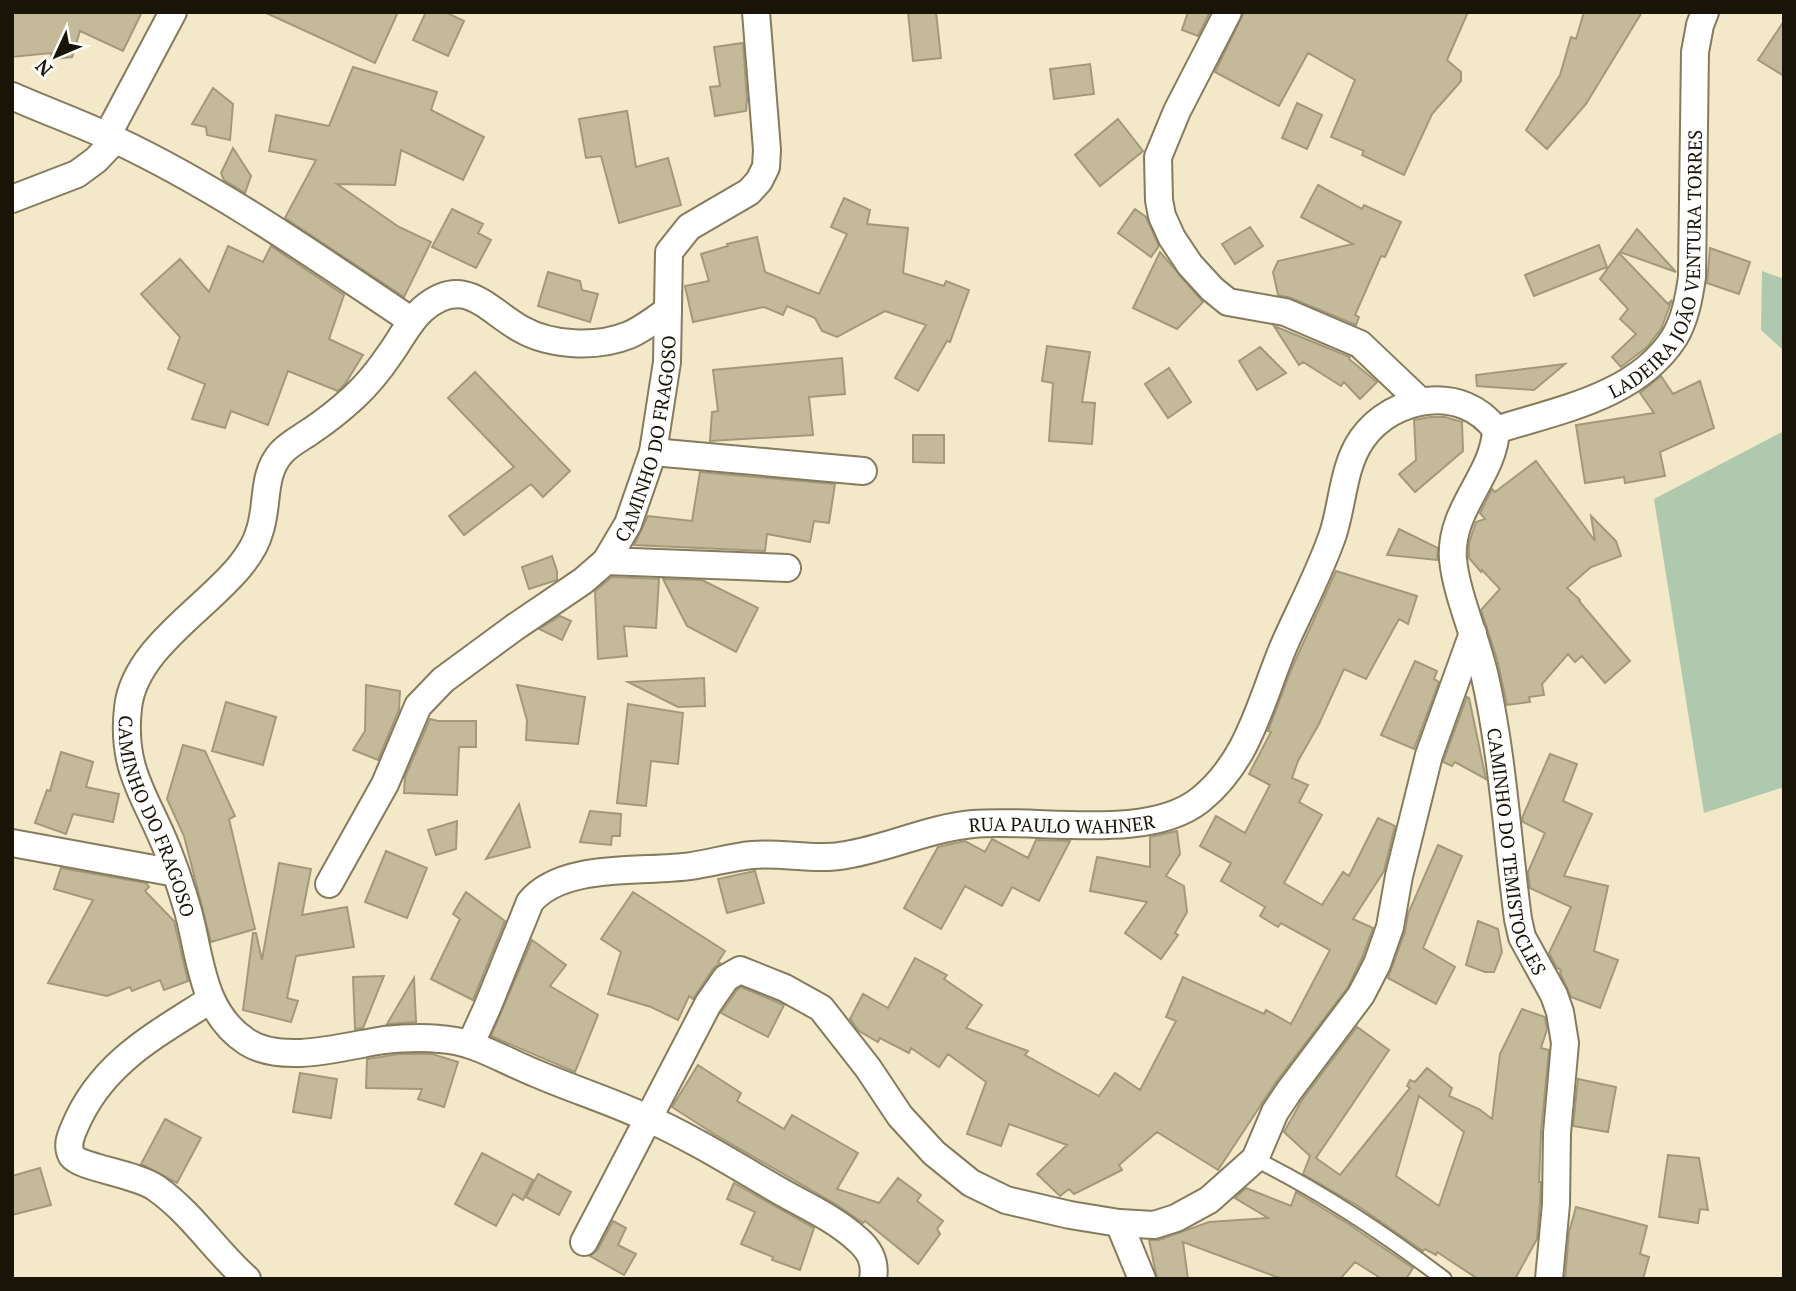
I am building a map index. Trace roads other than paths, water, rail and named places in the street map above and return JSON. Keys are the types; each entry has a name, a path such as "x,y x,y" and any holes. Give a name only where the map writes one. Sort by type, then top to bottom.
{"street":[{"path":"12,199 77,174 96,160 111,138 173,12"},
{"name":"CAMINHO DO FRAGOSO","path":"329,884 385,784 418,706 443,680 515,626 583,581 606,561 628,524 653,452 667,362 667,259 673,244 690,228 749,192 766,167 756,12"},
{"path":"1228,12 1177,110 1158,157 1159,200 1162,216 1172,238 1212,289 1228,302 1285,312 1360,344 1419,401"},
{"name":"LADEIRA JOÃO VENTURA TORRES","path":"1496,430 1599,396 1628,383 1652,364 1674,337 1687,306 1692,277 1695,52 1705,12"},
{"path":"12,96 111,138 266,223 412,321"},
{"name":"CAMINHO DO FRAGOSO","path":"668,310 628,335 587,343 558,342 521,329 480,299 460,294 449,295 424,307 392,352 353,398 281,452 272,466 267,482 259,534 245,560 142,667 130,694 127,727 133,777 176,873 210,1000 228,1026 248,1043 280,1052 310,1052 418,1037 471,1043 522,1068 649,1118 831,1220 855,1237 874,1259 873,1279"},
{"name":"RUA PAULO WAHNER","path":"471,1043 530,902 538,893 560,880 601,872 692,866 753,855 815,858 845,855 929,831 976,824 1138,823 1165,818 1196,803 1220,783 1240,756 1256,722 1285,644 1315,581 1334,531 1352,459 1363,438 1381,421 1419,401 1444,400 1466,405 1486,416 1496,430"},
{"name":"CAMINHO DO TEMISTOCLES","path":"1496,430 1495,444 1459,515 1453,558 1485,676 1502,763 1520,928 1526,945 1554,995 1565,1043 1549,1279"},
{"path":"653,452 863,471"},
{"name":"CAMINHO DO FRAGOSO","path":"606,561 787,568"},
{"path":"584,1242 708,1004 720,985 736,971 746,971 821,1008 868,1068 900,1116 934,1153 971,1183 1006,1200 1070,1215 1119,1223 1154,1225 1185,1214 1209,1200 1255,1159 1275,1112 1361,995 1377,964 1390,927 1399,876 1429,755 1474,633"},
{"path":"12,843 176,873"},
{"path":"210,1000 141,1043 102,1081 78,1118 69,1142 73,1157 86,1165 137,1177 169,1197 189,1214 247,1279"},
{"path":"1119,1223 1142,1279"}],"lane":[{"path":"1255,1159 1293,1178 1400,1245 1444,1279"}]}
